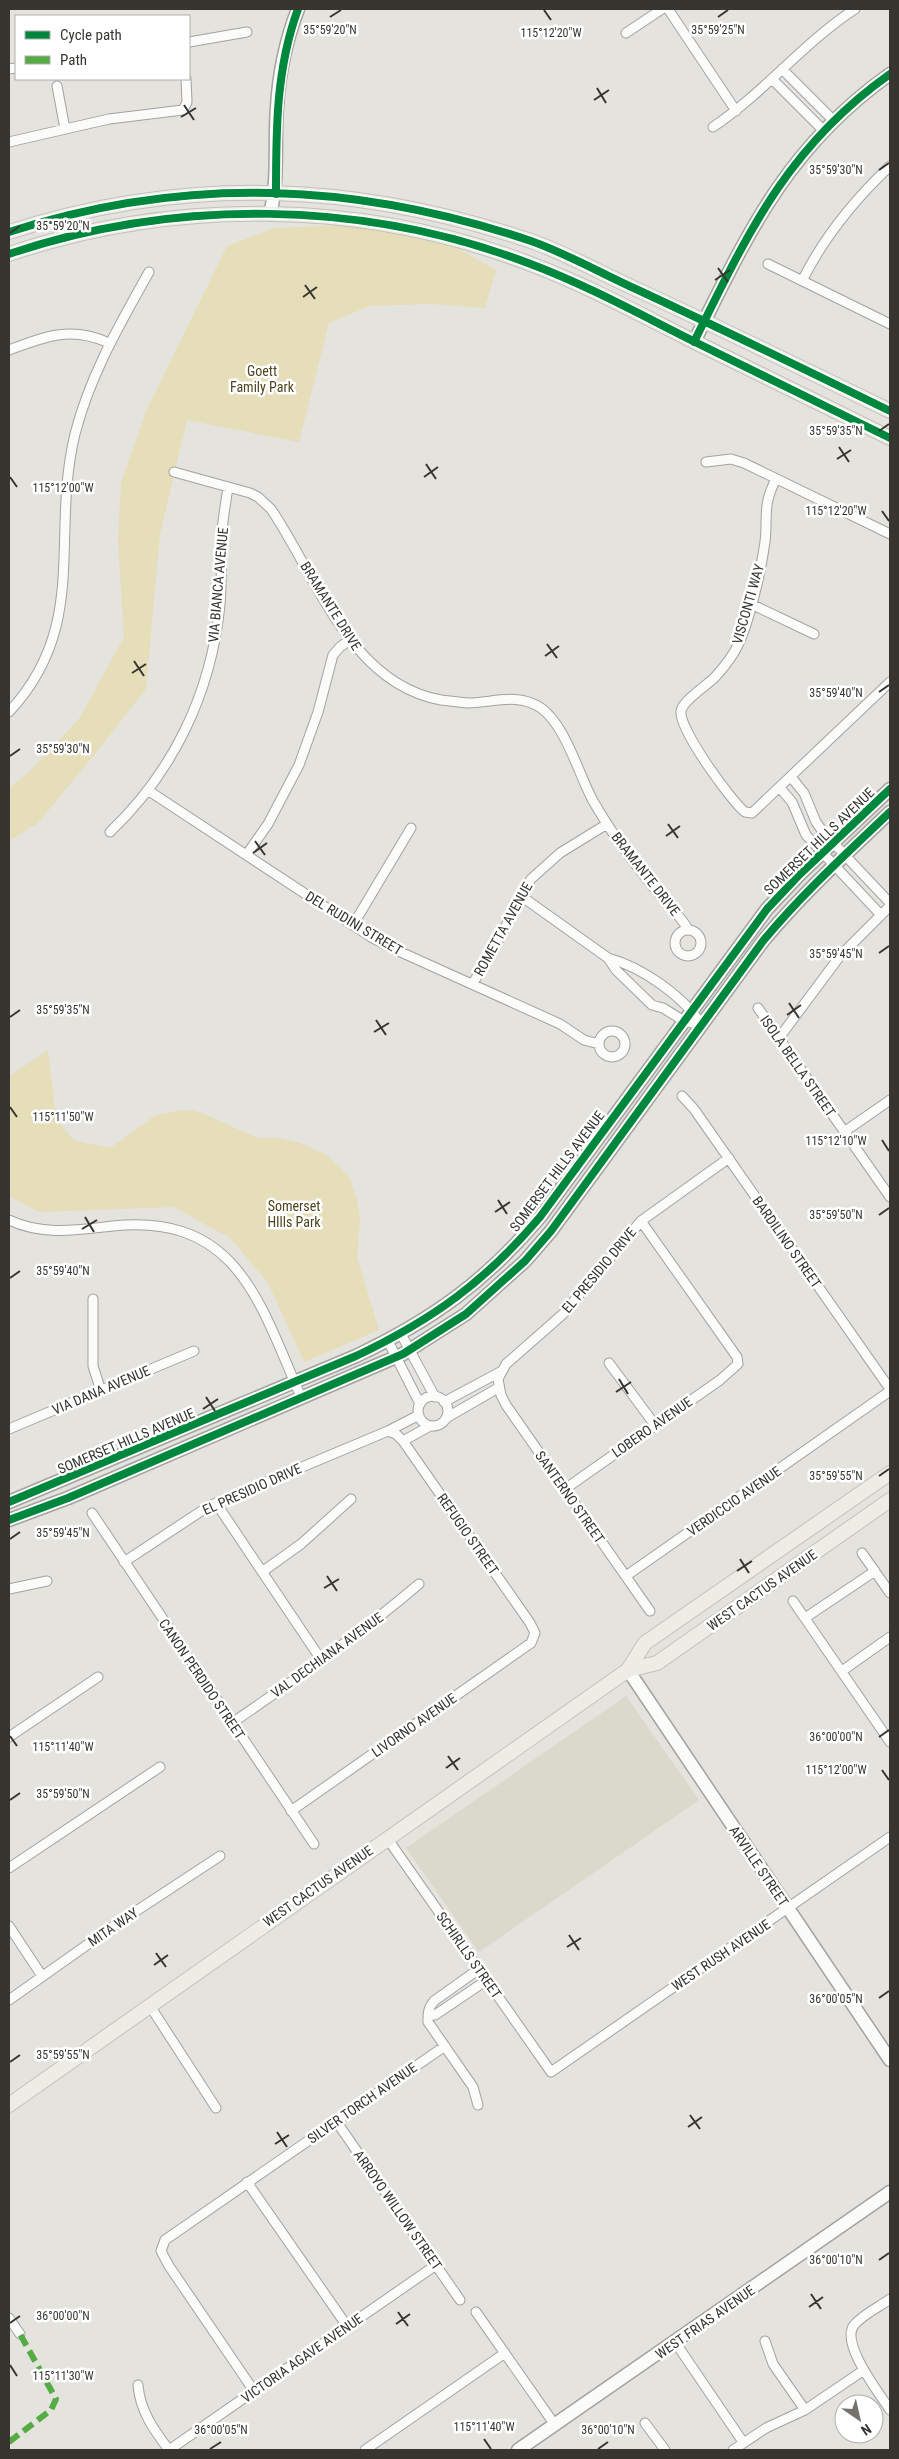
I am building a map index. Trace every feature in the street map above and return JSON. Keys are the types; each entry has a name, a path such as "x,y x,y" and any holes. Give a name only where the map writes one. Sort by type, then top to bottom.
{"main road":[{"path":"270,214 276,194 278,92 288,40 298,9"},
{"path":"694,342 756,221 799,157 833,120 890,74"},
{"path":"9,232 68,216 141,200 202,194 276,194 371,200 439,213 534,242 563,254 705,320 890,412"},
{"path":"9,254 99,229 140,222 217,214 270,214 370,222 424,232 480,247 528,263 583,286 890,438"},
{"name":"SOMERSET HILLS AVENUE","path":"9,1502 388,1341 438,1312 466,1292 526,1234 767,909 822,853 890,789"},
{"name":"SOMERSET HILLS AVENUE","path":"9,1520 46,1507 396,1357 466,1314 535,1250 562,1217 763,941 804,894 890,812"},
{"name":"WEST CACTUS AVENUE","path":"628,1670 646,1643 890,1473"},
{"name":"WEST CACTUS AVENUE","path":"9,2105 628,1670 657,1663 890,1500"},
{"name":"ARVILLE STREET","path":"628,1670 890,2060"},
{"name":"WEST FRIAS AVENUE","path":"518,2450 890,2192"}],"street":[{"path":"626,33 662,9"},
{"path":"668,9 736,111"},
{"path":"713,127 736,111 805,46 855,9"},
{"path":"190,42 248,32"},
{"path":"782,68 833,120"},
{"path":"772,79 823,130"},
{"path":"9,142 108,119 183,110 187,102 186,80"},
{"path":"57,86 65,128"},
{"path":"802,281 820,249 842,218 890,166"},
{"path":"768,264 890,324"},
{"path":"9,712 35,680 52,644 64,583 64,508 71,457 84,406 109,344 149,272"},
{"path":"9,350 34,341 63,334 79,333 93,336 109,344"},
{"path":"706,462 731,459 890,534"},
{"name":"BRAMANTE DRIVE","path":"174,472 258,497 271,509 350,640 380,672 419,694 436,699 468,703 519,699 543,710 560,729 581,777 607,824 688,930"},
{"name":"VISCONTI WAY","path":"776,479 768,493 765,507 765,540 751,604 738,645 715,678 687,701 681,709 682,717 688,730 711,772 738,806 748,813 757,809 780,788"},
{"name":"VIA BIANCA AVENUE","path":"110,832 149,792 179,742 208,671 220,603 222,531 228,487"},
{"path":"751,604 814,634"},
{"path":"247,854 268,824 299,765 318,712 333,655 350,640"},
{"path":"881,915 806,835 792,802 780,788 890,682"},
{"path":"779,1038 840,956 890,904 819,827 804,793 791,777"},
{"name":"DEL RUDINI STREET","path":"149,792 247,854 353,925 394,949 473,983 560,1024 584,1040 599,1044"},
{"name":"ROMETTA AVENUE","path":"473,983 531,879 550,860 607,824"},
{"path":"353,925 411,828"},
{"path":"521,896 608,958 616,970 652,1005 663,1008 684,1021 702,1025"},
{"path":"608,958 625,962 666,986 675,997 692,1010 702,1025"},
{"name":"ISOLA BELLA STREET","path":"758,1008 890,1197"},
{"name":"BARDILINO STREET","path":"682,1096 694,1109 729,1158 890,1390"},
{"path":"844,1132 890,1100"},
{"name":"EL PRESIDIO DRIVE","path":"446,1418 499,1380 506,1364 563,1314 641,1221 729,1158"},
{"path":"9,1220 40,1230 56,1232 127,1225 162,1226 201,1239 227,1258 254,1292 302,1397"},
{"name":"LOBERO AVENUE","path":"565,1489 726,1376 738,1364 737,1357 641,1221"},
{"path":"93,1299 93,1366 101,1391"},
{"path":"401,1334 435,1397"},
{"path":"388,1341 420,1404 419,1415 422,1421 430,1426"},
{"name":"VIA DANA AVENUE","path":"9,1430 194,1351"},
{"path":"609,1363 655,1425"},
{"name":"EL PRESIDIO DRIVE","path":"444,1402 499,1380"},
{"name":"SANTERNO STREET","path":"499,1380 506,1404 650,1611"},
{"name":"VERDICCIO AVENUE","path":"626,1576 890,1390"},
{"path":"403,1441 430,1426 439,1425 446,1418 448,1408 444,1402 435,1397 428,1397 420,1404"},
{"name":"EL PRESIDIO DRIVE","path":"124,1562 192,1516 216,1503 392,1433 419,1415"},
{"name":"REFUGIO STREET","path":"392,1433 403,1441 530,1623 535,1636"},
{"path":"262,1572 301,1544 352,1499"},
{"path":"216,1503 322,1661"},
{"name":"CANON PERDIDO STREET","path":"92,1513 314,1844"},
{"path":"862,1553 890,1593"},
{"path":"806,1618 875,1571"},
{"path":"9,1588 48,1581"},
{"name":"VAL DECHIANA AVENUE","path":"232,1723 322,1661 419,1584"},
{"path":"792,1601 806,1618 890,1742"},
{"name":"LIVORNO AVENUE","path":"291,1811 525,1647 535,1636"},
{"path":"842,1671 890,1637"},
{"path":"9,1738 98,1677"},
{"path":"9,1868 160,1767"},
{"name":"WEST RUSH AVENUE","path":"551,2072 890,1837"},
{"name":"SCHIRLLS STREET","path":"387,1838 551,2072"},
{"name":"MITA WAY","path":"9,2000 220,1856"},
{"path":"9,1926 42,1976"},
{"path":"478,2105 473,2087 428,2022 428,2015 429,2007 434,2001 479,1969"},
{"path":"428,2015 434,2015 441,2011 487,1980"},
{"path":"150,2006 216,2108"},
{"name":"SILVER TORCH AVENUE","path":"254,2391 161,2251 165,2240 445,2046"},
{"name":"ARROYO WILLOW STREET","path":"336,2121 460,2300"},
{"path":"247,2182 347,2326"},
{"name":"VICTORIA AGAVE AVENUE","path":"169,2450 436,2265"},
{"path":"890,2299 854,2324 850,2333 851,2343 864,2370 890,2410"},
{"path":"476,2312 554,2425"},
{"path":"9,2318 20,2334"},
{"path":"675,2342 743,2442"},
{"path":"765,2342 773,2364 805,2410"},
{"path":"365,2450 505,2353"},
{"path":"733,2450 743,2442 805,2410 864,2370"},
{"path":"138,2385 139,2398 149,2423 169,2450"},
{"path":"645,2423 664,2450"}],"shaded area":[{"path":"626,1696 699,1800 479,1952 406,1848"}],"green space":[{"name":"Goett Family Park","path":"370,224 441,239 496,270 485,308 430,304 370,306 329,323 299,442 187,420 160,534 146,689 38,823 9,841 9,788 30,771 79,719 124,637 118,541 121,482 147,409 227,246 275,228"},
{"name":"Somerset HIlls Park","path":"48,1050 56,1118 73,1140 110,1148 156,1115 182,1110 195,1111 209,1116 257,1138 279,1138 300,1143 325,1154 349,1176 357,1200 360,1219 357,1257 379,1330 304,1362 268,1283 230,1238 174,1207 39,1212 9,1196 9,1076"}],"marked path":[{"path":"9,2442 51,2410 56,2399 20,2334"}],"cycle path":[{"path":"276,194 277,123 281,77 285,54 298,9"},
{"path":"694,342 733,264 753,229 774,194 797,162 824,131 854,102 890,74"},
{"path":"9,232 75,214 141,201 206,194 271,193 336,197 400,207 466,221 545,246 890,411"},
{"path":"9,254 72,236 137,223 203,216 269,214 335,218 401,227 465,242 528,263 571,281 890,438"},
{"path":"9,1502 356,1356 409,1328 478,1280 499,1261 540,1217 767,909 800,874 890,789"},
{"path":"9,1520 68,1498 403,1354 466,1314 525,1261 551,1231 763,941 809,891 890,812"}]}
